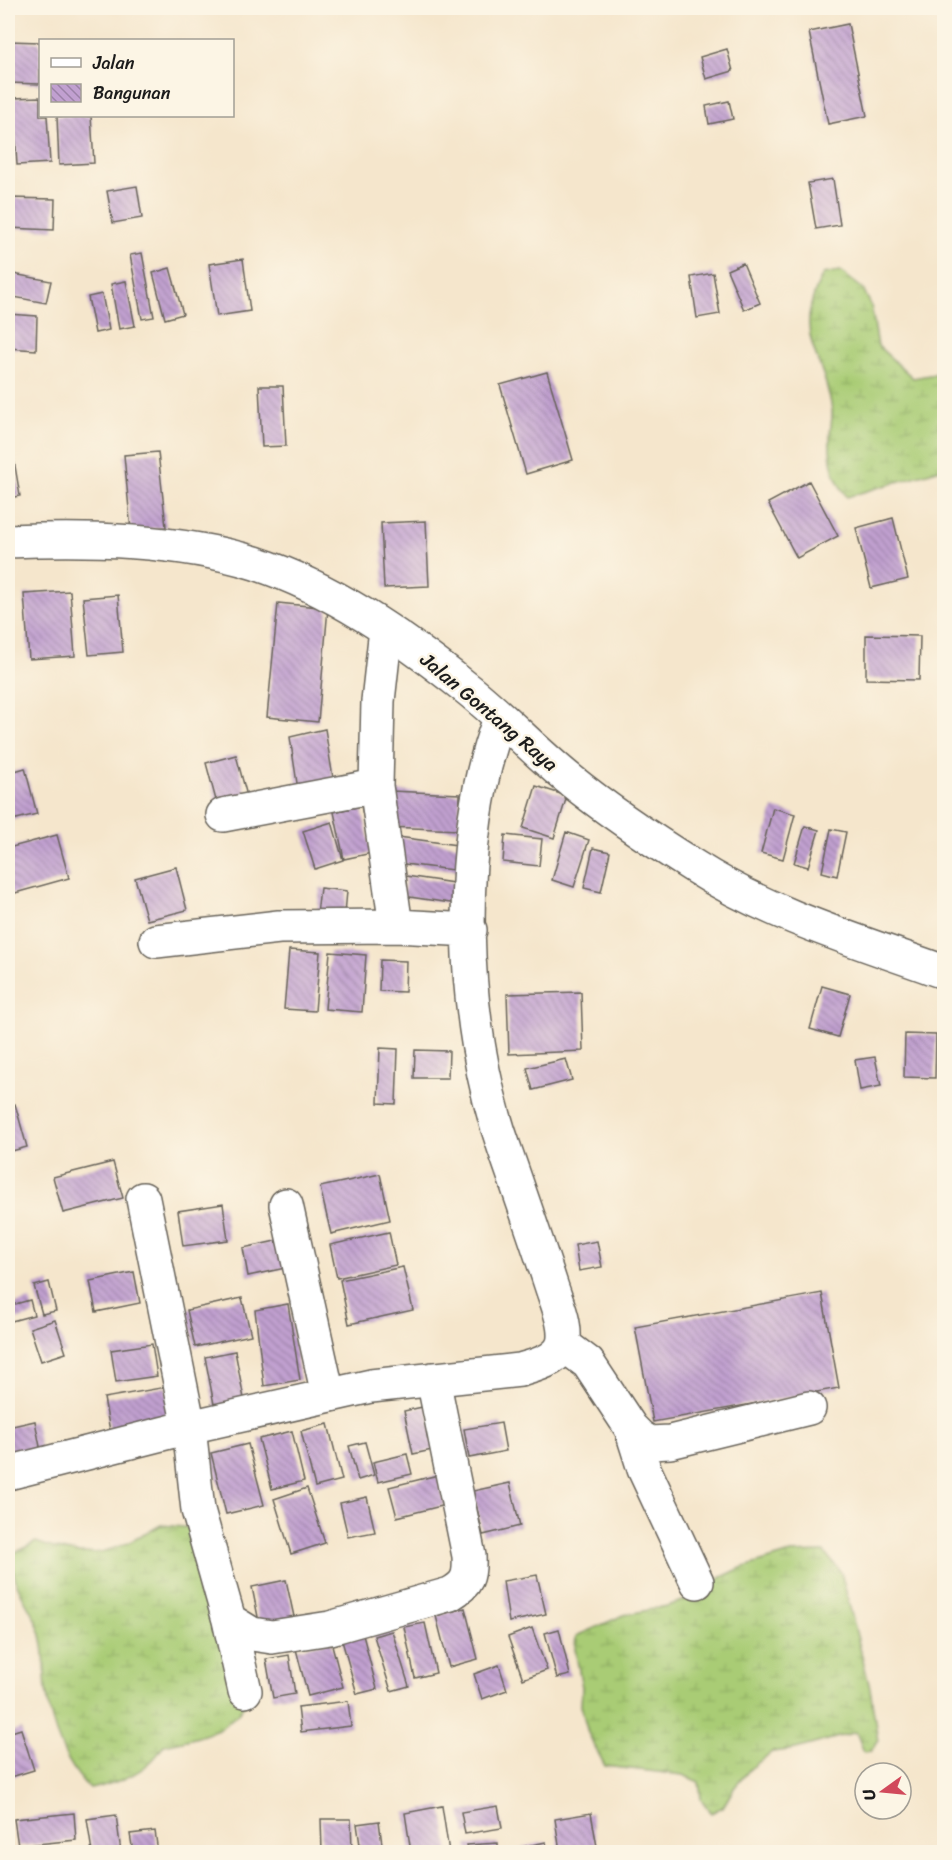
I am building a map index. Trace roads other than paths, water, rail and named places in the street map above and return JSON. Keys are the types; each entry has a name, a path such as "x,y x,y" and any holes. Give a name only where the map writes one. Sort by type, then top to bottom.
{"street":[{"name":"Jalan Gontang Raya","path":"8,541 45,540 195,549 254,563 295,578 386,629 467,688 570,780 696,868 757,900 945,972"},
{"path":"386,629 378,701 376,786 396,926"},
{"path":"8,1473 189,1427 371,1386 520,1370 551,1358 564,1345 564,1328 558,1307 500,1137 486,1083 472,979 470,930 474,822 482,772 500,719"},
{"path":"223,815 376,786"},
{"path":"156,941 279,927 396,926 470,930"},
{"path":"143,1199 189,1427 198,1510 229,1620 245,1691"},
{"path":"286,1205 328,1395"},
{"path":"564,1345 588,1363 631,1428 644,1469 697,1582"},
{"path":"229,1620 252,1634 272,1637 330,1628 450,1594 468,1581 469,1556 433,1379"},
{"path":"631,1428 651,1443 670,1442 809,1408"}]}
